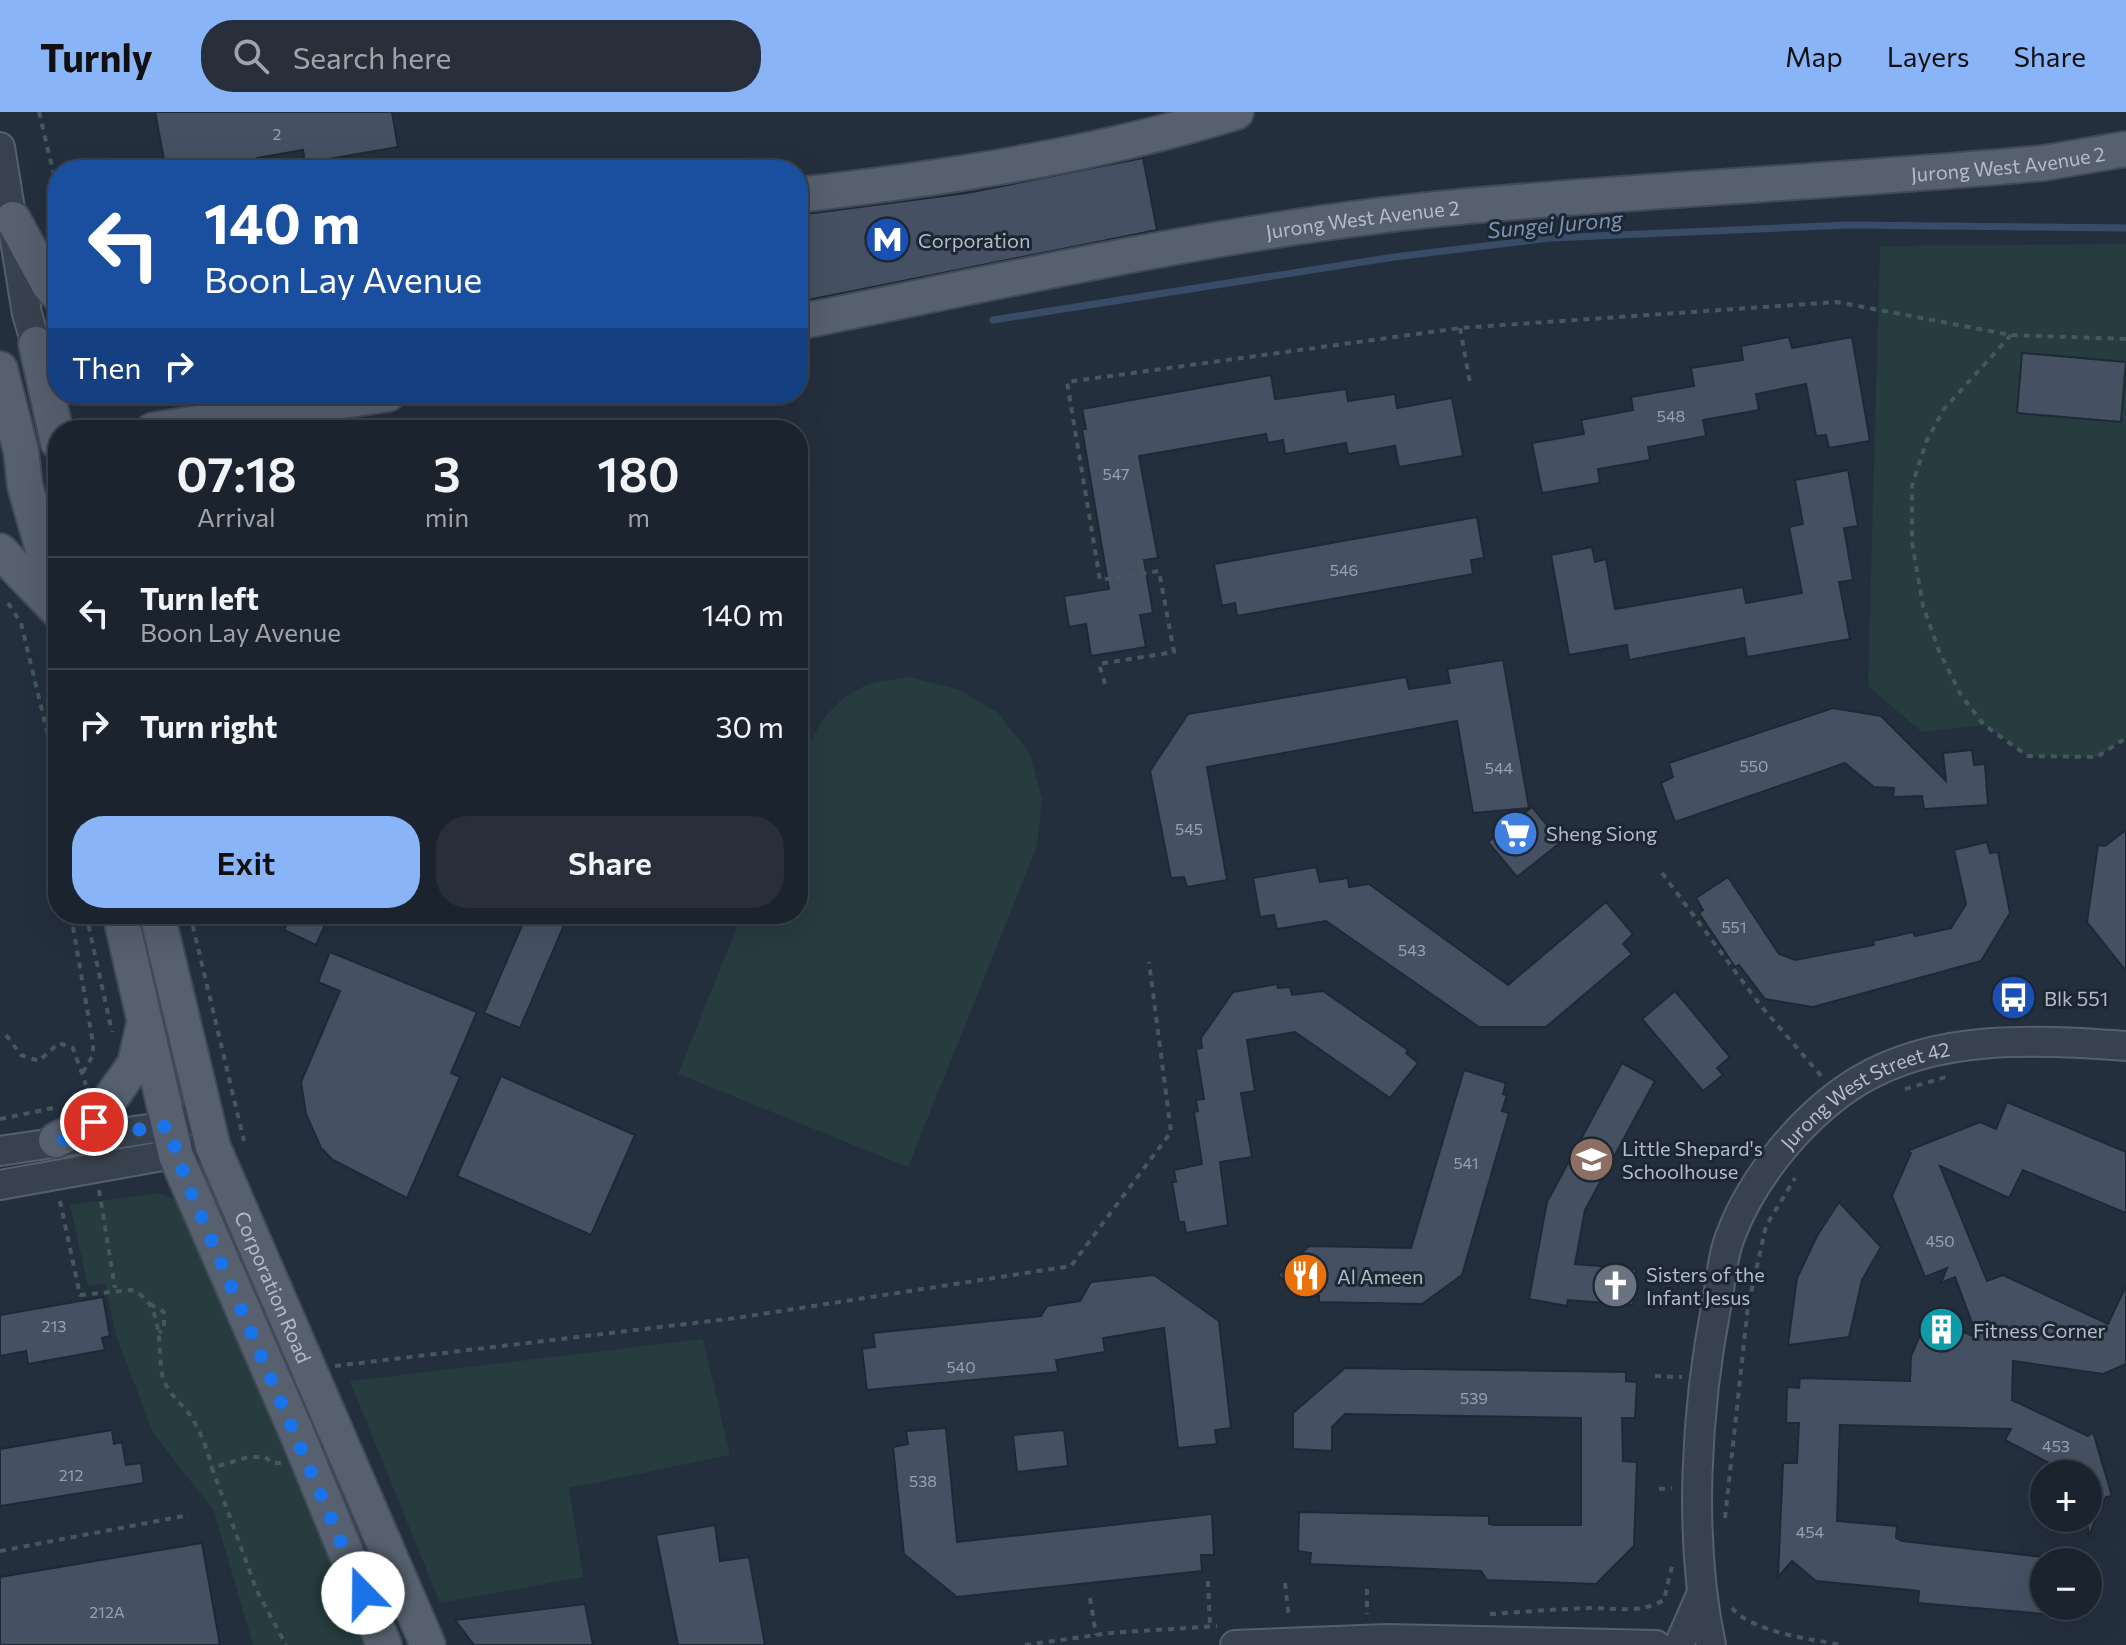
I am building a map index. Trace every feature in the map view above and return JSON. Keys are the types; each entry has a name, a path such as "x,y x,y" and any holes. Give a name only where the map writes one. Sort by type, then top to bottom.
{"main road":[{"path":"808,194 964,174 1154,137 1236,112"},
{"name":"Jurong West Avenue 2","path":"808,320 1160,249 1457,207 2044,163 2126,149"},
{"path":"13,219 48,283"},
{"path":"0,354 47,343"},
{"path":"0,369 11,454 25,486 48,568"},
{"path":"245,420 311,404"},
{"path":"11,454 48,445"},
{"path":"0,551 48,601"},
{"name":"Corporation Road","path":"122,924 143,1028 172,1141 384,1645"},
{"name":"Corporation Road","path":"160,924 221,1136 328,1367 428,1642"},
{"path":"56,1140 94,1122 135,1064 143,1028"}],"street":[{"path":"0,147 27,314 47,343"},
{"name":"Jurong West Street 42","path":"1711,1645 1714,1598 1700,1444 1711,1334 1730,1237 1752,1192 1816,1113 1860,1080 1911,1059 1998,1041 2126,1046"},
{"path":"0,1151 56,1140 172,1141 221,1136"},
{"path":"0,1185 172,1141"},
{"name":"Jurong West Street 42","path":"1679,1645 1714,1598"},
{"path":"1229,1635 1656,1645"}],"path":[{"path":"39,112 50,160"},
{"path":"1105,684 1099,664 1174,652 1159,571 1100,580 1067,382 1460,328 1837,302 2011,335 2126,339"},
{"path":"1460,328 1470,383"},
{"path":"2011,335 1944,409 1926,442 1912,486 1912,542 1923,606 1939,651 1961,695 1984,725 2028,756 2097,757 2126,738"},
{"path":"0,595 21,623 48,735"},
{"path":"1662,873 1761,1006 1827,1083"},
{"path":"88,924 115,1046"},
{"path":"191,924 221,1136"},
{"path":"73,927 93,1043 93,1055 82,1074"},
{"path":"328,1367 736,1318 1071,1266 1171,1132 1149,962"},
{"path":"6,1035 21,1055 39,1061 59,1043 73,1048 86,1086 97,1094"},
{"path":"1891,1093 1952,1076"},
{"path":"0,1119 67,1105"},
{"path":"1725,1521 1748,1306 1766,1226 1797,1175"},
{"path":"100,1195 116,1289"},
{"path":"61,1206 80,1295 116,1289 139,1293 164,1312 164,1328 159,1333"},
{"path":"150,1304 159,1333 162,1374 173,1398 190,1415 257,1591 286,1645"},
{"path":"1655,1376 1688,1377"},
{"path":"212,1468 248,1457 265,1457 272,1463"},
{"path":"1659,1489 1667,1488"},
{"path":"0,1551 189,1515"},
{"path":"1483,1614 1592,1608 1632,1611 1653,1606 1664,1600 1674,1557"},
{"path":"1208,1581 1210,1626"},
{"path":"1276,1622 1289,1622 1285,1583"},
{"path":"1090,1598 1096,1635"},
{"path":"1714,1598 1740,1618 1793,1636 1841,1645"},
{"path":"1653,1606 1659,1610"},
{"path":"1025,1645 1096,1635 1210,1626 1229,1635"}],"green space":[{"path":"2126,244 2126,738 2097,757 2028,756 1984,725 1922,732 1868,686 1880,246"},
{"path":"909,677 960,690 998,713 1029,752 1042,799 1037,846 908,1167 678,1074 738,924 808,924 808,751 816,731 834,707 860,688"},
{"path":"159,1193 188,1205 292,1471 367,1645 253,1645 214,1511 153,1433 116,1335 105,1283 88,1286 70,1205"},
{"path":"703,1339 730,1455 569,1488 583,1577 440,1603 350,1381"}],"building":[{"path":"155,112 392,112 398,147 322,160 305,160 303,150 257,160 164,160"},
{"path":"1143,158 1157,230 808,300 808,214 967,193"},
{"path":"1789,337 1792,348 1852,337 1870,441 1829,448 1826,435 1816,436 1806,384 1756,394 1759,410 1703,420 1706,436 1648,447 1650,460 1598,469 1600,483 1542,493 1532,443 1584,434 1581,420 1633,410 1631,397 1694,386 1691,368 1743,360 1741,346"},
{"path":"2022,353 2126,362 2121,422 2017,413"},
{"path":"1271,375 1275,399 1346,389 1348,401 1395,394 1397,408 1452,398 1463,456 1399,467 1395,446 1348,454 1346,443 1285,454 1283,440 1268,443 1266,434 1139,456 1158,558 1144,560 1153,613 1140,615 1146,647 1091,656 1086,624 1069,627 1064,596 1109,589 1082,429 1086,429 1082,409"},
{"path":"1848,470 1858,526 1844,528 1853,580 1839,582 1850,639 1747,657 1744,638 1629,660 1627,645 1569,655 1551,555 1592,547 1595,562 1606,559 1615,609 1743,587 1746,603 1802,593 1789,527 1803,524 1795,480"},
{"path":"1477,517 1484,558 1471,560 1473,574 1237,616 1235,603 1222,606 1214,564"},
{"path":"1503,660 1529,808 1473,813 1457,721 1207,767 1227,880 1187,887 1184,877 1171,878 1150,771 1188,714 1406,677 1409,689 1450,683 1447,669"},
{"path":"1833,708 1881,716 1946,781 1943,753 1972,750 1974,765 1985,764 1988,805 1924,809 1922,796 1893,797 1894,788 1874,787 1845,763 1675,822 1661,783 1673,777 1669,763"},
{"path":"1532,807 1561,842 1517,877 1488,842"},
{"path":"2126,830 2126,971 2087,922 2098,845 2105,846"},
{"path":"1987,842 1990,853 1998,852 2010,913 1981,961 1813,1007 1765,999 1739,965 1735,967 1699,913 1703,910 1696,898 1728,877 1779,954 1795,960 1874,945 1873,941 1913,932 1915,936 1951,928 1966,904 1954,850"},
{"path":"1316,867 1320,882 1348,878 1349,887 1369,884 1508,985 1606,902 1633,934 1623,944 1632,954 1546,1027 1479,1027 1326,921 1277,929 1274,915 1260,917 1253,878"},
{"path":"287,924 325,924 316,945 284,930"},
{"path":"523,924 565,924 520,1028 484,1013"},
{"path":"330,952 477,1012 451,1073 460,1077 407,1198 333,1160 321,1148 306,1114 301,1082 340,991 318,982"},
{"path":"1277,984 1278,988 1290,987 1292,995 1323,991 1408,1050 1406,1053 1418,1063 1390,1098 1295,1032 1247,1040 1255,1091 1241,1093 1252,1157 1220,1162 1228,1225 1186,1233 1184,1222 1179,1222 1172,1182 1176,1182 1174,1170 1202,1164 1194,1112 1198,1111 1196,1100 1204,1099 1196,1049 1202,1048 1201,1038 1233,992"},
{"path":"1675,991 1730,1057 1717,1068 1723,1075 1703,1091 1642,1019"},
{"path":"1622,1063 1655,1081 1585,1210 1575,1264 1636,1269 1633,1305 1568,1300 1567,1306 1529,1299 1547,1202"},
{"path":"1464,1070 1506,1083 1503,1094 1507,1095 1502,1111 1509,1113 1462,1275 1422,1304 1319,1302 1319,1296 1297,1295 1278,1275 1309,1246 1411,1248"},
{"path":"501,1076 635,1135 591,1235 457,1176"},
{"path":"2007,1102 2126,1152 2126,1213 2023,1170 2009,1198 1940,1166 1987,1281 2003,1275 2108,1324 2126,1286 2126,1364 2103,1374 2013,1361 2012,1400 2088,1436 2093,1432 2101,1460 2043,1460 2005,1440 2011,1429 1840,1425 1837,1521 1897,1526 1896,1538 1902,1541 2030,1555 2030,1613 1918,1603 1919,1591 1816,1581 1792,1561 1778,1577 1783,1463 1797,1463 1799,1423 1786,1423 1787,1387 1799,1388 1800,1378 1910,1381 1911,1356 1929,1314 1978,1339 1955,1277 1941,1283 1947,1268 1925,1277 1892,1196 1911,1153 1907,1151 1980,1122 1996,1129"},
{"path":"1839,1202 1881,1247 1862,1280 1849,1337 1788,1345 1797,1278 1817,1236"},
{"path":"1154,1275 1219,1321 1231,1428 1215,1430 1217,1444 1178,1448 1164,1328 1103,1338 1105,1352 1056,1360 1058,1372 867,1390 862,1349 875,1347 873,1333 1041,1316 1047,1306 1080,1301 1091,1282"},
{"path":"103,1297 110,1336 102,1338 105,1350 28,1364 26,1351 0,1356 0,1315"},
{"path":"1345,1368 1626,1372 1626,1381 1637,1382 1635,1418 1622,1418 1623,1461 1637,1462 1634,1546 1596,1584 1487,1580 1481,1571 1310,1564 1311,1553 1298,1551 1299,1512 1489,1516 1489,1524 1494,1525 1581,1525 1581,1418 1345,1414 1332,1427 1332,1451 1293,1449 1293,1413"},
{"path":"946,1428 957,1542 1212,1514 1214,1555 1201,1555 1202,1571 957,1597 904,1554 893,1447 908,1444 906,1431"},
{"path":"112,1430 114,1444 122,1442 126,1465 141,1463 144,1483 0,1506 0,1449"},
{"path":"1064,1430 1068,1466 1017,1472 1013,1435"},
{"path":"2102,1462 2112,1496 2106,1497 2102,1506"},
{"path":"715,1525 720,1561 749,1557 765,1645 678,1645 656,1535"},
{"path":"202,1543 220,1645 0,1645 0,1577"},
{"path":"585,1604 593,1645 474,1645 455,1620"}],"waterway":[{"name":"Sungei Jurong","path":"993,320 1394,257 1550,238 1849,225 2126,228"}],"place":[{"name":"Corporation","path":"887,240"},
{"name":"Sheng Siong","path":"1515,833"},
{"name":"Blk 551","path":"2013,998"},
{"name":"Little Shepard's Schoolhouse","path":"1591,1159"},
{"name":"Al Ameen","path":"1306,1276"},
{"name":"Sisters of the Infant Jesus","path":"1615,1285"},
{"name":"Fitness Corner","path":"1942,1330"}],"route":[{"path":"94,1122 56,1140 168,1126 186,1181 363,1593"}]}
